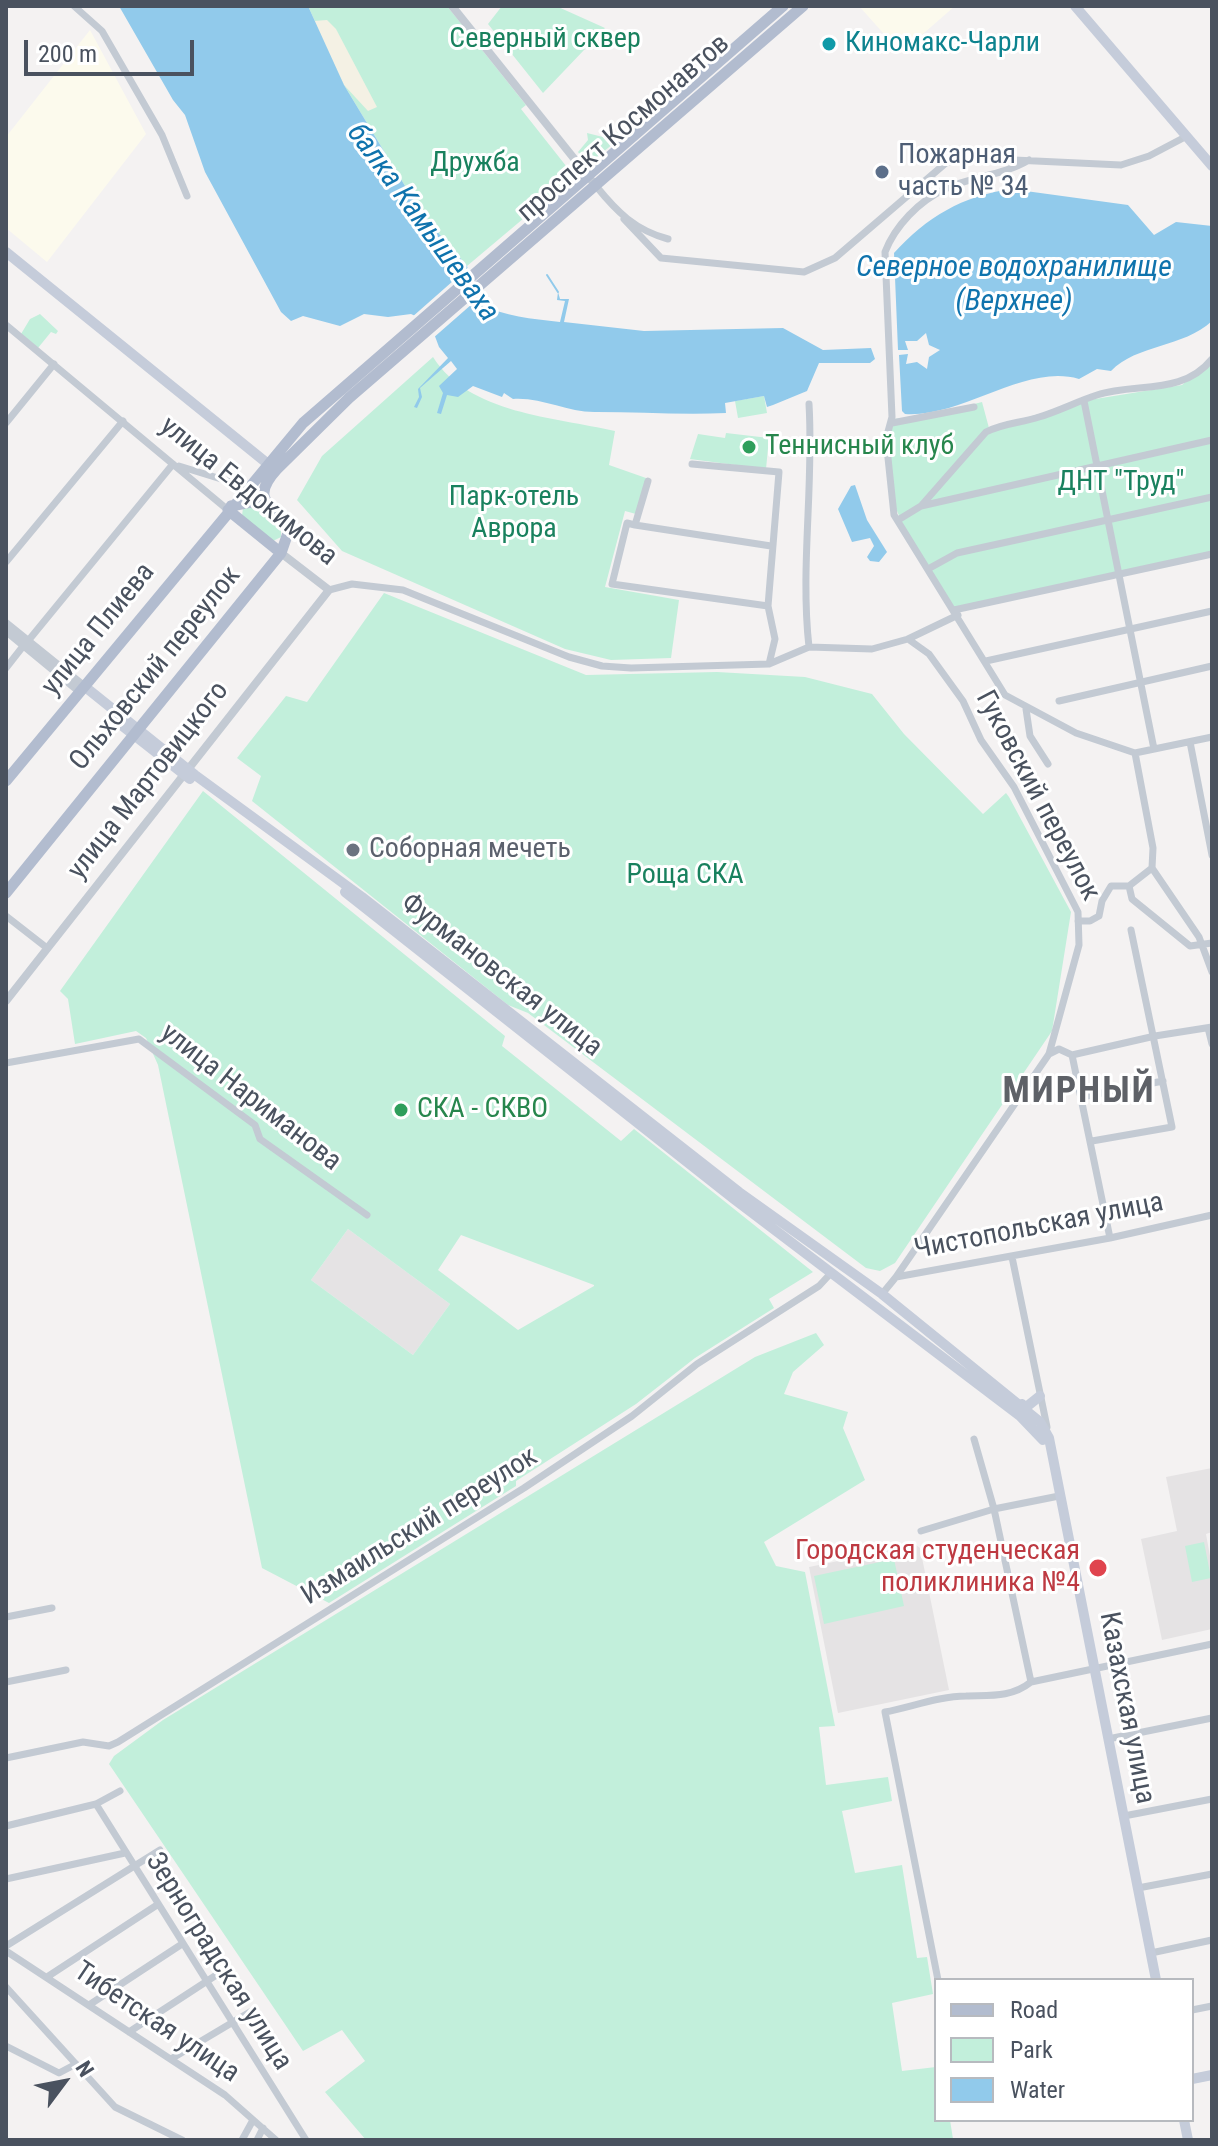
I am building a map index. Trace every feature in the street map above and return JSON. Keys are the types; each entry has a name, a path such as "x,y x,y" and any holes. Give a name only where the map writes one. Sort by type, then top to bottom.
{"main road":[{"name":"проспект Космонавтов","path":"272,469 513,257 783,6"},
{"name":"проспект Космонавтов","path":"272,469 303,423 505,247 592,181 803,6"},
{"path":"1075,6 1212,166"},
{"path":"1083,6 1212,156"},
{"name":"улица Евдокимова","path":"6,252 272,469"},
{"path":"229,508 247,487 272,469"},
{"path":"268,509 264,491 272,469"},
{"path":"229,508 251,502 268,509 289,530 281,553"},
{"name":"улица Евдокимова","path":"229,508 281,553"},
{"name":"улица Плиева","path":"6,781 229,508"},
{"name":"Ольховский переулок","path":"6,893 281,553"},
{"name":"Фурмановская улица","path":"82,689 185,771 362,897 736,1196"},
{"path":"736,1196 839,1262 882,1294 1022,1406 1040,1422 1049,1438"},
{"path":"736,1196 921,1343 1035,1428 1054,1472"},
{"path":"831,1273 839,1262"},
{"path":"921,1343 930,1332"},
{"path":"1022,1406 1040,1396"},
{"name":"Казахская улица","path":"1049,1438 1156,1978"}],"street":[{"path":"74,6 102,31 162,135 187,196"},
{"path":"452,6 592,181 661,258 804,272 835,258 947,162 1029,160 1121,165 1149,156 1187,136"},
{"path":"1029,160 1008,172 945,188 895,230 885,252 892,423 886,439 894,515 1005,695 1026,709 1076,733 1135,753 1212,737"},
{"path":"624,219 648,233 668,239"},
{"name":"улица Евдокимова","path":"6,325 229,508"},
{"path":"898,520 921,506 986,432 1107,393 1176,384 1192,377 1212,359"},
{"path":"6,423 54,364"},
{"path":"1084,401 1154,749"},
{"path":"809,404 813,468 804,602 809,647"},
{"path":"892,423 974,407"},
{"path":"6,562 123,421"},
{"path":"921,506 1098,463 1212,440"},
{"path":"6,668 173,464 247,487"},
{"path":"692,464 779,472 768,606 775,639 769,664"},
{"path":"635,525 648,481"},
{"path":"928,569 957,553 1212,497"},
{"path":"768,606 612,584 627,523 771,546"},
{"name":"улица Евдокимова","path":"281,553 329,590 352,584 403,590 569,657 602,666 769,664 809,647 872,649 908,639 956,612 1117,572 1212,554"},
{"name":"улица Мартовицкого","path":"6,1001 329,590"},
{"path":"986,661 1212,611"},
{"name":"Фурмановская улица","path":"6,623 82,689"},
{"name":"Фурмановская улица","path":"6,631 26,643"},
{"name":"Гуковский переулок","path":"908,639 929,654 963,701 981,740 1014,787 1078,912 1078,921 1090,921 1099,916 1102,901 1111,886 1129,886 1152,868"},
{"path":"1059,701 1212,666"},
{"path":"1026,709 1030,736 1048,764"},
{"path":"1190,742 1212,855"},
{"path":"1135,753 1153,848 1152,868 1202,945 1212,972"},
{"name":"Гуковский переулок","path":"1129,886 1132,899 1175,937 1190,946 1202,945"},
{"path":"6,916 47,948"},
{"path":"896,1277 1049,1054 1079,945 1078,921"},
{"path":"1092,1141 1172,1127 1131,930"},
{"path":"1202,945 1212,943"},
{"path":"1049,1054 1059,1049 1072,1055 1155,1036 1210,1028 1212,1044"},
{"name":"улица Нариманова","path":"6,1063 139,1039 255,1125 260,1139 367,1215"},
{"path":"1072,1055 1110,1238"},
{"path":"1082,1097 1163,1081"},
{"name":"Чистопольская улица","path":"882,1294 896,1277 1110,1238 1212,1215"},
{"name":"Казахская улица","path":"1012,1257 1049,1438"},
{"name":"Измаильский переулок","path":"6,1758 83,1742 109,1746 118,1742 536,1480 632,1416 697,1364 819,1286 831,1273"},
{"path":"974,1439 994,1509 1031,1682"},
{"path":"921,1531 994,1509 1059,1496"},
{"path":"6,1617 52,1608"},
{"path":"938,1978 885,1712 966,1696 981,1699 1019,1691 1031,1682 1212,1644"},
{"path":"6,1682 66,1670"},
{"path":"1108,1739 1212,1718"},
{"path":"6,1826 96,1804 120,1791"},
{"path":"1124,1816 1212,1799"},
{"name":"Зерноградская улица","path":"96,1804 306,2140"},
{"path":"6,1949 160,1850"},
{"path":"6,1879 125,1853"},
{"path":"1138,1888 1212,1874"},
{"path":"47,1977 157,1905"},
{"path":"1151,1953 1212,1940"},
{"path":"89,2005 182,1944"},
{"name":"Тибетская улица","path":"6,1949 236,2103 276,2140"},
{"path":"129,2032 224,1970"},
{"path":"6,1987 115,2107 182,2140"},
{"path":"171,2059 230,2021 255,2009"},
{"path":"6,2046 59,2073 76,2064"},
{"path":"242,2140 253,2120"},
{"path":"257,2140 263,2128"}],"shaded area":[{"path":"859,6 955,6 901,53"},
{"path":"90,30 146,134 47,262 6,228 6,137"},
{"path":"348,1229 450,1304 413,1355 311,1280"},
{"path":"1212,1468 1212,1532 1206,1534 1212,1567 1212,1629 1162,1640 1141,1539 1177,1531 1166,1477"},
{"path":"916,1545 920,1548 949,1690 838,1713 809,1567"}],"green space":[{"name":"Дружба","path":"308,6 447,6 526,105 521,109 574,176 467,266 422,214 344,85"},
{"name":"Северный сквер","path":"502,6 556,6 605,28 543,93 488,24"},
{"path":"626,131 624,135 592,161 585,161 578,152 588,140 587,133 603,137"},
{"path":"40,314 58,331 56,334 51,332 38,348 21,334 30,319"},
{"name":"Парк-отель Аврора","path":"433,357 449,376 468,391 490,402 615,431 609,465 646,478 636,514 625,511 605,587 679,600 671,658 611,660 565,649 342,551 297,500 322,456"},
{"name":"ДНТ \"Труд\"","path":"1212,358 1212,554 954,607 911,540 892,496 887,472 887,447 893,419 928,416 982,402 989,428 1089,400 1182,385"},
{"path":"764,396 767,413 738,418 735,401"},
{"path":"726,433 769,438 766,469 690,459 698,434 725,438"},
{"path":"258,507 281,528 281,537 271,542 242,516 243,508"},
{"name":"Роща СКА","path":"384,593 586,675 717,672 805,677 872,694 904,734 983,814 1006,793 1071,912 1052,1031 895,1263 880,1271 866,1268 528,1013 508,1005 252,801 261,776 237,758 286,696 307,702"},
{"path":"203,791 505,1036 502,1046 621,1141 634,1129 813,1272 769,1299 774,1308 695,1358 636,1404 516,1481 516,1486 329,1603 262,1568 158,1065 146,1038 136,1031 75,1044 68,999 60,991","holes":["348,1229 450,1304 413,1355 311,1280","461,1235 594,1285 594,1286 518,1330 438,1270"]},
{"path":"816,1333 824,1345 793,1372 784,1394 848,1412 843,1428 865,1480 764,1542 776,1566 805,1572 835,1726 819,1727 826,1785 888,1777 892,1801 842,1811 855,1873 902,1865 917,1958 927,1957 933,1994 892,2003 902,2071 934,2067 934,2122 950,2122 953,2139 366,2140 325,2092 365,2061 342,2030 303,2051 109,1764 114,1756 163,1720 755,1357"},
{"path":"1204,1542 1211,1578 1192,1582 1185,1546"},
{"path":"894,1559 904,1606 824,1624 814,1576"}],"sand":[{"path":"327,20 336,29 377,107 368,111 344,85 314,21"}],"water":[{"name":"балка Камышеваха","path":"119,6 308,6 344,85 422,214 467,266 478,304 509,314 560,322 565,301 557,300 558,292 560,299 569,299 564,322 644,331 783,328 823,350 871,348 875,359 870,363 819,363 807,391 767,407 764,396 725,403 726,413 677,414 586,412 534,400 513,399 504,393 502,397 473,386 458,397 447,395 441,414 437,413 443,393 439,386 457,369 451,361 420,388 422,397 417,408 414,407 419,397 418,389 448,358 439,347 430,323 411,314 388,317 364,314 340,326 303,316 291,321 281,312 205,172 185,115 173,100"},
{"name":"Северное водохранилище (Верхнее)","path":"1011,189 1128,205 1154,235 1176,222 1212,226 1212,321 1188,336 1134,356 1111,371 1097,369 1079,379 1058,376 1037,378 949,408 905,414 902,411 899,355 908,354 906,364 917,362 927,369 929,357 940,350 929,345 926,333 917,341 905,341 908,350 898,350 894,253 919,229 946,210 977,197"},
{"path":"855,485 867,520 887,552 879,562 870,561 867,557 874,546 870,538 852,542 838,509 851,486"}],"pier":[{"path":"470,266 480,297 432,339 427,326 411,318"}],"waterway":[{"path":"547,275 558,292"}],"place":[{"name":"Киномакс-Чарли","path":"829,44"},
{"name":"Пожарная часть № 34","path":"882,172"},
{"name":"Теннисный клуб","path":"749,447"},
{"name":"Соборная мечеть","path":"353,850"},
{"name":"СКА - СКВО","path":"401,1110"},
{"name":"Городская студенческая поликлиника №4","path":"1098,1568"}],"district":[{"name":"МИРНЫЙ","path":"1079,1093"}]}
